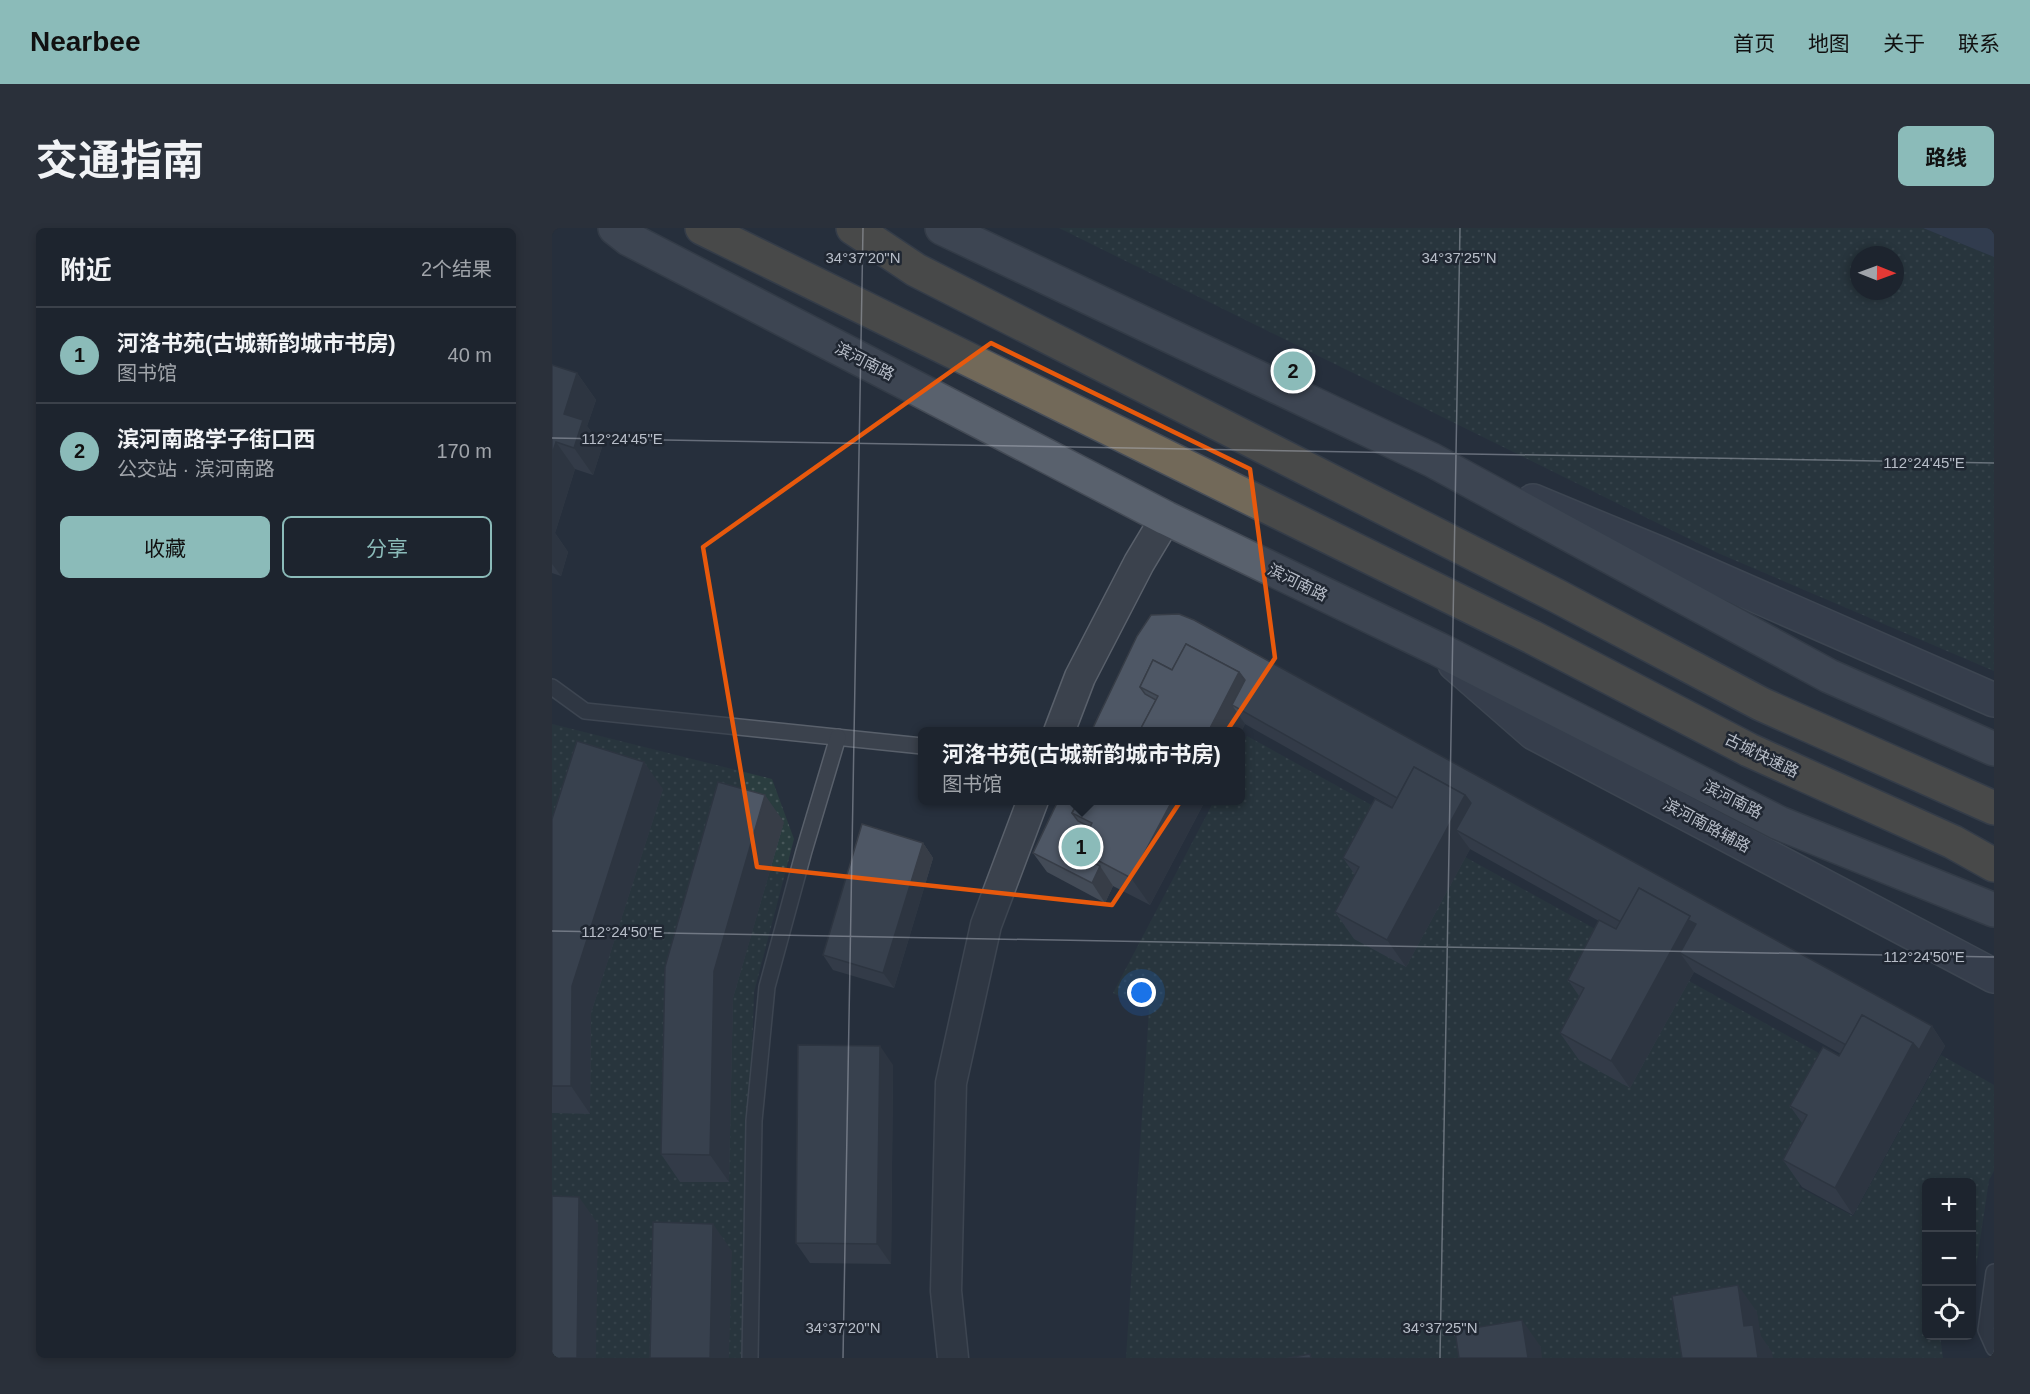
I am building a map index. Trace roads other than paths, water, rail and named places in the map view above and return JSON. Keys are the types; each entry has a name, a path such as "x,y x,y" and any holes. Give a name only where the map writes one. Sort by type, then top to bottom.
{"highway":[{"name":"古城快速路","path":"702,228 1532,637 1749,750 1953,842 1994,865"},
{"path":"853,228 916,270 1557,596 1761,704 1994,808"}],"main road":[{"name":"滨河南路","path":"615,228 629,239 1166,518 1438,649 1779,823 1994,910"},
{"path":"942,228 1432,460 1660,554 1994,700"},
{"path":"1432,460 1829,676 1994,749"},
{"name":"滨河南路辅路","path":"1438,649 1534,733 1994,976"}],"street":[{"path":"1061,727 1080,677 1139,563 1166,518"},
{"path":"953,1358 946,1291 951,1083 986,926 1031,805"}],"lane":[{"path":"552,687 585,711 918,746"},
{"path":"750,1358 754,1121 768,987 804,851 838,737"},
{"path":"1994,1272 1986,1330 1994,1348"}],"water":[{"path":"1923,228 1994,228 1994,257"}],"place":[{"name":"滨河南路学子街口西","path":"1293,371"},
{"name":"河洛书苑(古城新韵城市书房)","path":"1081,847"}]}
